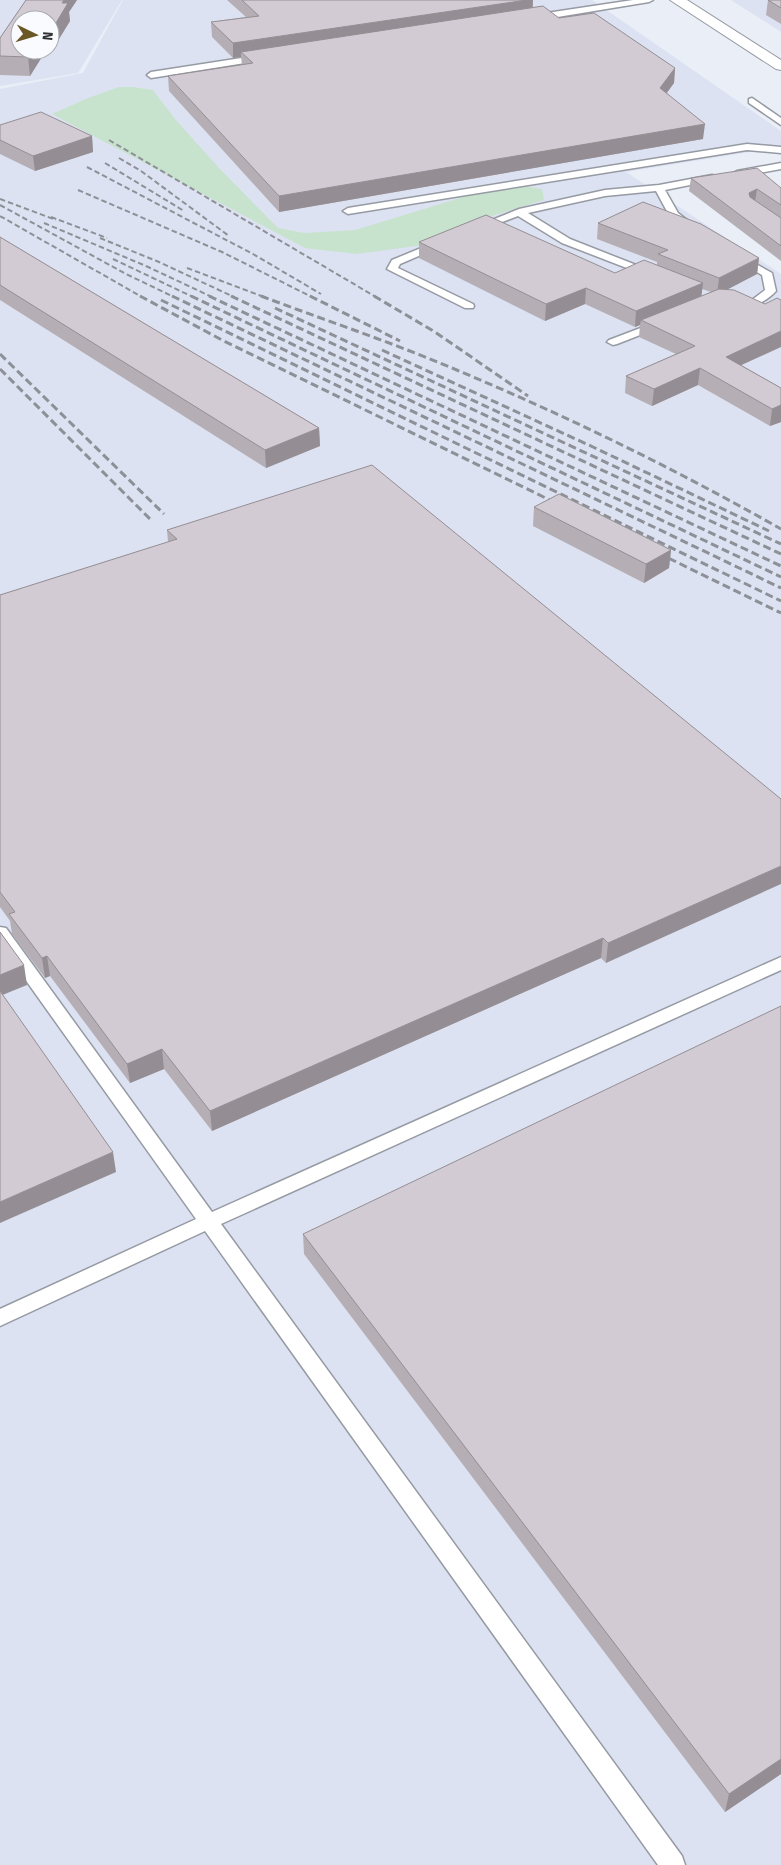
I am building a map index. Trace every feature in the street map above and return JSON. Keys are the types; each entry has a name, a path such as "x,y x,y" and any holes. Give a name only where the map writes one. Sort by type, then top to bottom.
{"main road":[{"path":"677,0 781,66"}],"lane":[{"path":"522,19 649,0"},
{"path":"151,75 268,57"},
{"path":"752,101 781,122"},
{"path":"348,211 747,147 781,150"},
{"path":"466,232 519,212 605,193 659,188 781,166"},
{"path":"659,188 674,215 697,231"},
{"path":"519,212 566,241 663,280"},
{"path":"449,240 396,262 392,269 469,306"},
{"path":"726,301 754,303 771,291 767,273 727,251"},
{"path":"613,342 673,318"},
{"path":"0,932 673,1865"},
{"path":"0,1318 209,1221 781,963"}],"shaded area":[{"path":"0,0 122,0 78,73 0,86"},
{"path":"123,0 592,0 781,131 781,147 626,172 781,274 781,1865 0,1865 0,89 83,73"},
{"path":"731,0 781,0 781,32"}],"green space":[{"path":"119,87 153,90 175,119 219,168 278,228 304,233 355,230 486,190 519,185 542,189 544,200 495,215 431,244 356,254 305,248 52,114"}],"building":[{"path":"26,0 64,0 62,3 68,3 60,16 60,10 19,10"},
{"path":"242,0 527,0 233,43 211,22 259,16"},
{"path":"768,0 781,0 781,8"},
{"path":"543,6 559,18 594,13 675,68 660,88 705,124 279,196 168,76 253,63 241,52"},
{"path":"10,23 10,56 0,56 0,38"},
{"path":"41,112 92,136 33,156 0,140 0,125"},
{"path":"757,168 781,188 781,205 757,189 749,193 750,197 781,218 781,246 691,178"},
{"path":"643,202 701,224 759,258 719,278 658,254 668,250 598,223"},
{"path":"486,215 615,273 644,260 703,283 636,311 586,288 546,304 419,242"},
{"path":"0,237 319,428 265,450 0,285"},
{"path":"719,289 734,290 765,304 777,298 781,300 781,331 726,357 781,388 781,405 772,409 700,368 654,389 626,376 695,346 641,320"},
{"path":"372,465 781,799 781,866 608,943 603,938 210,1111 162,1049 127,1064 47,956 42,958 9,914 15,912 0,892 0,595 177,539 167,530"},
{"path":"559,494 671,550 646,564 534,507"},
{"path":"0,932 24,965 0,975"},
{"path":"0,991 113,1152 0,1202"},
{"path":"781,1006 781,1759 729,1794 303,1234"}],"railway":[{"path":"109,140 376,297"},
{"path":"119,158 141,171 229,236"},
{"path":"105,163 184,211"},
{"path":"87,167 253,254 321,294"},
{"path":"78,190 222,252 400,341"},
{"path":"0,199 56,220"},
{"path":"0,205 126,274 174,297"},
{"path":"0,216 142,297"},
{"path":"51,217 107,238"},
{"path":"44,223 146,266 212,297"},
{"path":"100,238 159,262 234,297"},
{"path":"113,259 193,297"},
{"path":"187,268 264,297"},
{"path":"140,296 222,340 562,506"},
{"path":"172,296 781,588"},
{"path":"191,296 781,577"},
{"path":"209,296 781,566"},
{"path":"231,296 781,554"},
{"path":"261,296 410,351 541,407 662,465 781,529"},
{"path":"374,296 435,332 528,396"},
{"path":"161,300 781,601"},
{"path":"275,308 781,544"},
{"path":"382,350 593,447 769,531"},
{"path":"0,354 164,514"},
{"path":"0,369 150,519"},
{"path":"658,553 781,613"}]}
